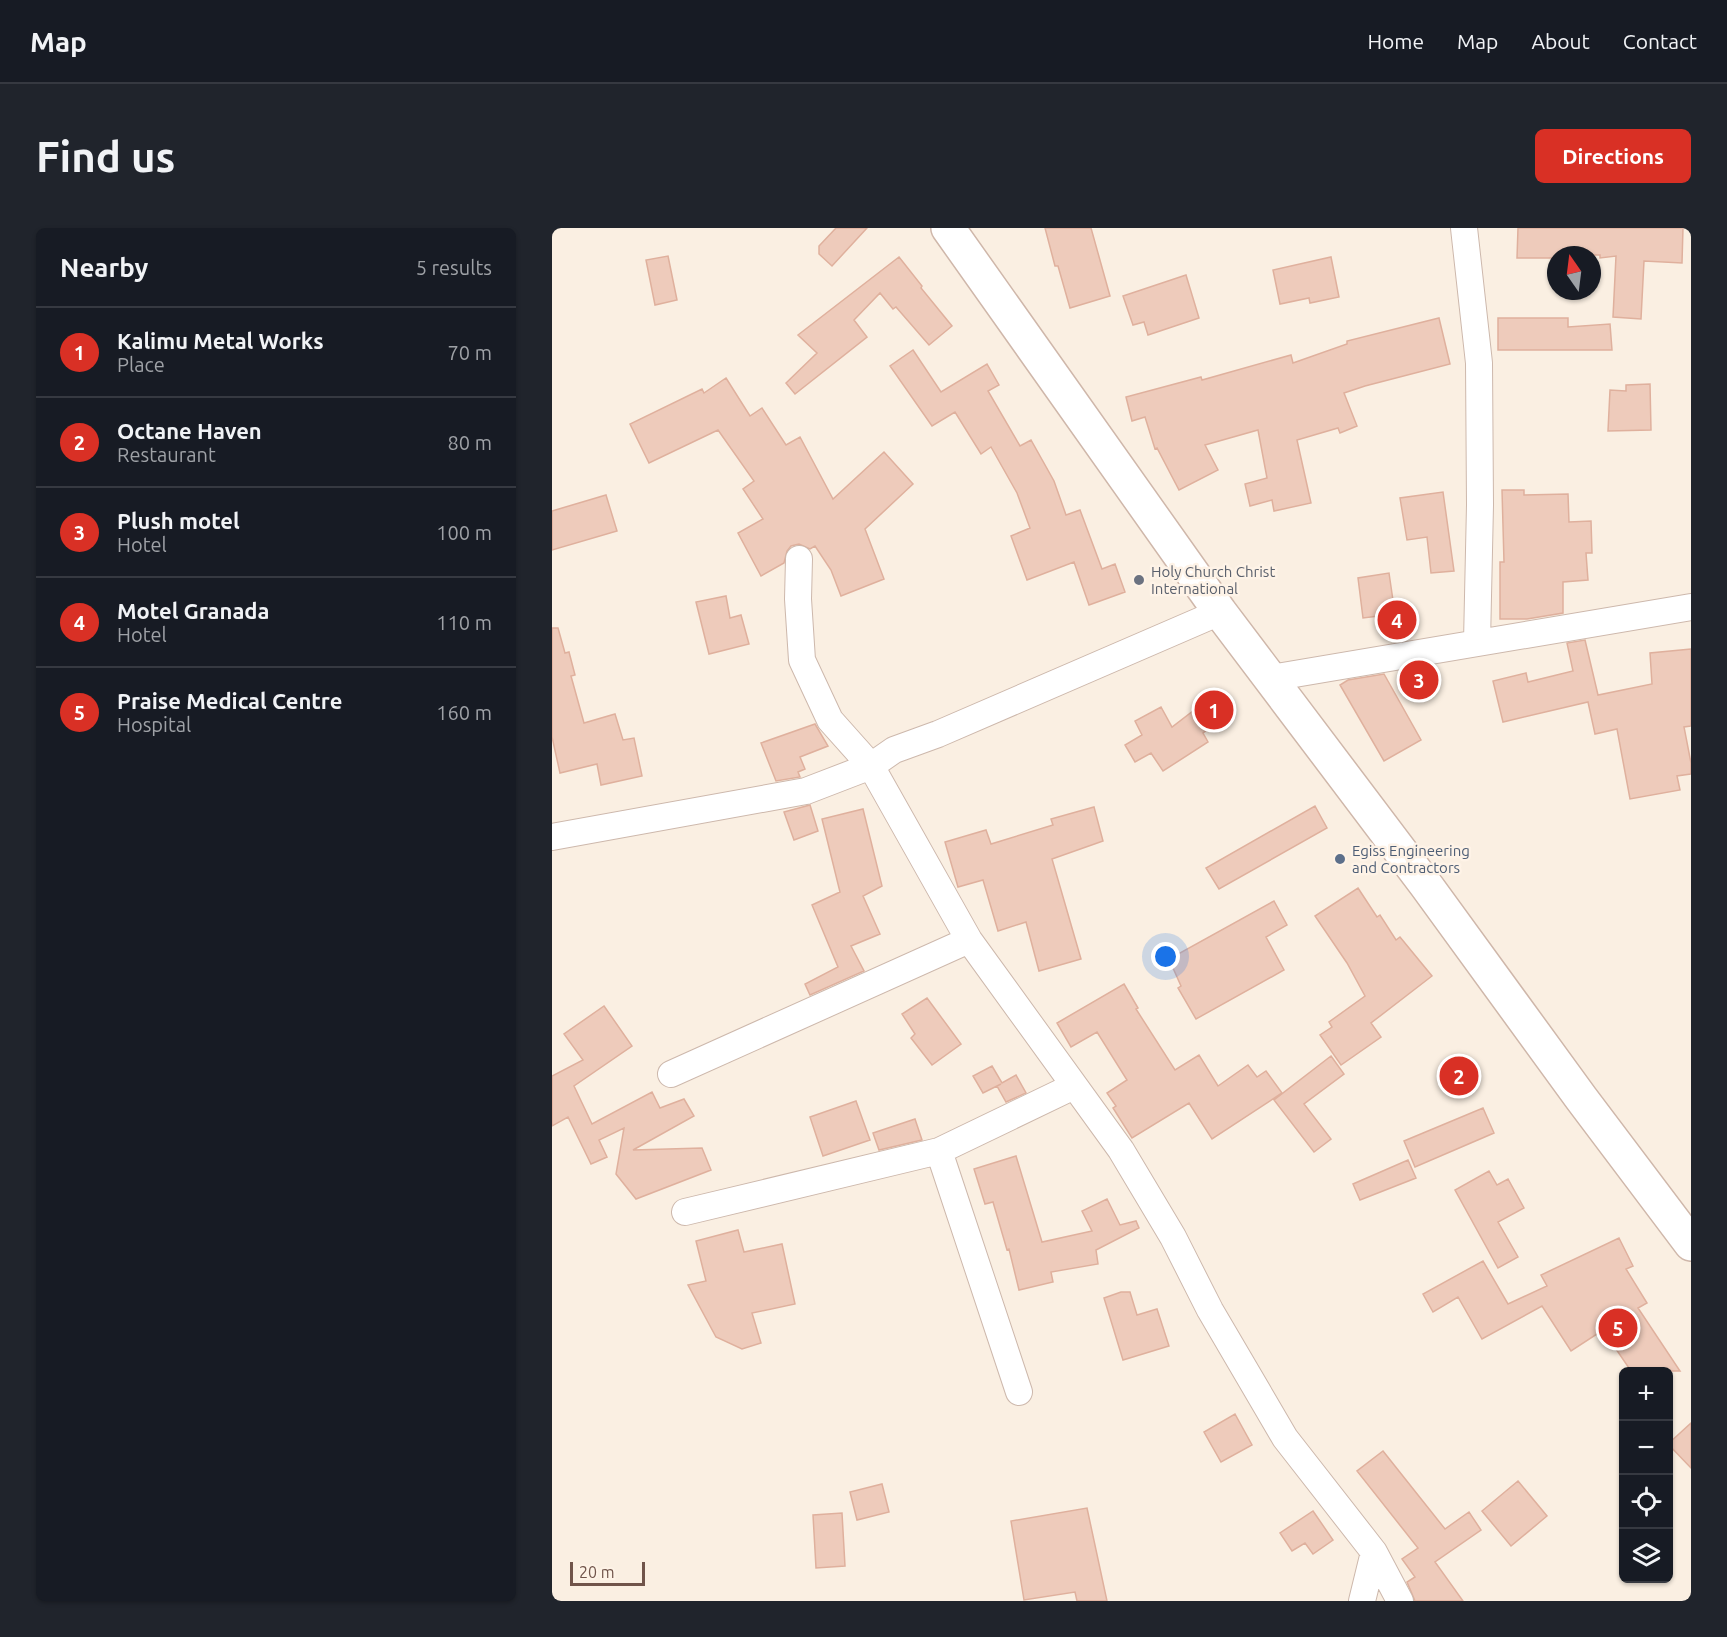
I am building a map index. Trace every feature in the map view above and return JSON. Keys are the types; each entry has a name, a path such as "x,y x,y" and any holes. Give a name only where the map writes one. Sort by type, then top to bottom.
{"street":[{"path":"948,228 1220,612 1581,1098 1688,1235"},
{"path":"1464,228 1479,363 1480,505 1477,642"},
{"path":"799,559 798,599 802,660 830,720 870,766 969,940 1133,1170 1173,1236 1210,1310 1285,1438 1374,1552 1400,1601"},
{"path":"1271,678 1691,607"},
{"path":"552,837 806,791 870,766 894,750 938,734 1220,612"},
{"path":"671,1074 969,940"},
{"path":"685,1212 939,1151 1074,1086"},
{"path":"939,1151 1019,1392"},
{"path":"1362,1601 1374,1552"}],"building":[{"path":"836,228 867,228 832,266 819,254 819,246"},
{"path":"1045,228 1091,228 1110,296 1070,308"},
{"path":"1518,228 1683,228 1682,263 1644,261 1641,319 1613,317 1616,256 1601,258 1601,246 1547,246 1547,258 1517,258"},
{"path":"668,256 677,300 655,305 646,260"},
{"path":"899,257 952,326 929,345 896,307 893,309 880,293 854,320 867,337 795,394 786,383 817,353 798,335"},
{"path":"1331,257 1339,297 1310,303 1309,298 1280,304 1273,270"},
{"path":"1186,275 1199,318 1148,335 1144,322 1133,325 1123,296"},
{"path":"1439,318 1450,364 1344,393 1357,426 1340,433 1338,428 1297,440 1311,503 1274,511 1272,500 1250,506 1245,484 1267,478 1258,430 1205,445 1218,470 1179,490 1157,448 1155,449 1145,417 1132,421 1126,397 1201,377 1202,380 1291,355 1293,363 1347,344 1347,341"},
{"path":"1498,318 1568,318 1568,327 1610,324 1612,350 1498,350"},
{"path":"913,350 941,392 987,364 999,385 988,391 1020,446 1031,440 1054,481 1066,515 1080,510 1102,569 1115,564 1125,592 1089,605 1074,562 1027,580 1011,536 1030,528 1017,493 991,447 981,454 955,412 932,426 890,366"},
{"path":"726,378 750,416 762,408 786,445 800,437 833,499 884,452 913,484 865,529 884,579 841,596 831,570 815,546 810,549 799,544 791,546 787,551 784,563 761,576 738,533 763,519 743,489 754,481 718,430 649,463 630,424 702,389 704,393"},
{"path":"1650,384 1651,430 1608,431 1610,390 1626,391 1626,385"},
{"path":"1502,490 1524,490 1524,495 1568,494 1569,522 1591,521 1592,553 1586,553 1588,580 1563,582 1563,613 1527,619 1500,619 1500,562 1504,562"},
{"path":"1443,492 1454,571 1431,573 1427,537 1407,540 1400,498"},
{"path":"606,495 617,531 552,550 552,511"},
{"path":"1389,573 1395,614 1363,618 1358,578"},
{"path":"726,596 730,618 741,615 749,644 709,654 696,602"},
{"path":"552,628 558,628 565,653 569,652 575,675 571,676 584,723 615,714 623,740 634,738 642,776 601,785 597,764 560,773 552,737"},
{"path":"1585,640 1598,695 1652,684 1650,653 1691,649 1691,726 1684,727 1691,774 1677,776 1680,790 1630,799 1617,729 1595,734 1588,702 1503,722 1493,681 1526,673 1528,682 1573,671 1567,643"},
{"path":"1384,674 1421,740 1384,761 1340,685 1348,680"},
{"path":"1215,694 1229,713 1203,733 1208,742 1163,771 1151,753 1135,762 1125,745 1142,735 1135,721 1161,707 1172,727"},
{"path":"815,724 828,746 800,757 805,769 798,772 800,777 776,781 761,743"},
{"path":"810,805 818,831 794,840 784,812"},
{"path":"1315,806 1327,828 1219,889 1206,868"},
{"path":"1094,807 1103,841 1052,859 1081,959 1039,971 1026,922 998,931 983,880 958,887 945,842 986,830 991,844 1053,825 1051,819"},
{"path":"863,809 882,886 863,896 880,934 851,946 864,971 810,995 805,984 838,967 812,905 840,892 822,819"},
{"path":"1358,888 1377,917 1380,915 1396,940 1400,937 1432,976 1371,1023 1381,1037 1341,1065 1320,1035 1332,1027 1329,1022 1365,996 1347,963 1315,916"},
{"path":"1274,901 1287,925 1266,937 1284,970 1196,1019 1178,988 1181,986 1169,959"},
{"path":"1124,984 1138,1008 1136,1009 1175,1070 1199,1055 1218,1086 1248,1065 1257,1077 1266,1071 1282,1093 1212,1139 1189,1103 1132,1138 1113,1108 1116,1106 1107,1093 1127,1080 1097,1032 1071,1047 1057,1023"},
{"path":"927,998 961,1044 932,1065 911,1038 915,1034 902,1014"},
{"path":"604,1006 632,1046 574,1086 592,1124 652,1092 660,1108 684,1099 694,1116 633,1150 702,1148 711,1170 636,1199 616,1174 624,1128 599,1140 607,1157 591,1164 568,1117 552,1126 552,1076 583,1060 564,1034"},
{"path":"1331,1056 1344,1074 1304,1104 1331,1139 1314,1152 1274,1100"},
{"path":"992,1066 1002,1083 1016,1075 1026,1093 1006,1102 997,1086 983,1093 973,1076"},
{"path":"856,1101 870,1140 823,1156 810,1117"},
{"path":"1483,1108 1494,1133 1415,1167 1404,1141"},
{"path":"915,1119 922,1140 879,1150 873,1133"},
{"path":"1016,1156 1042,1242 1092,1231 1082,1211 1107,1199 1120,1225 1136,1221 1139,1228 1096,1250 1098,1264 1051,1272 1053,1282 1019,1290 1009,1249 1007,1250 993,1202 985,1204 974,1169"},
{"path":"1408,1160 1416,1178 1360,1200 1353,1184"},
{"path":"1489,1171 1497,1185 1508,1179 1524,1208 1498,1222 1518,1257 1498,1268 1455,1190"},
{"path":"738,1230 744,1252 782,1244 795,1304 752,1313 761,1343 742,1349 716,1337 688,1285 706,1281 696,1241"},
{"path":"1619,1238 1633,1266 1626,1269 1647,1303 1638,1308 1680,1371 1673,1371 1673,1367 1628,1367 1603,1330 1571,1351 1542,1306 1482,1339 1458,1297 1433,1312 1423,1294 1483,1261 1508,1304 1547,1286 1541,1275"},
{"path":"1121,1292 1130,1292 1137,1315 1157,1309 1169,1346 1123,1360 1104,1298"},
{"path":"1235,1414 1252,1445 1221,1462 1204,1432"},
{"path":"1691,1423 1691,1468 1673,1449 1673,1439"},
{"path":"1383,1451 1445,1529 1469,1512 1481,1530 1435,1562 1463,1601 1415,1601 1407,1582 1415,1577 1402,1559 1418,1548 1357,1471"},
{"path":"1518,1481 1547,1516 1511,1546 1482,1511"},
{"path":"882,1484 889,1512 857,1520 850,1492"},
{"path":"1087,1508 1107,1601 1077,1601 1075,1592 1024,1600 1011,1521"},
{"path":"1313,1511 1333,1540 1313,1554 1305,1543 1292,1551 1280,1533"},
{"path":"842,1513 845,1566 816,1568 813,1515"}],"place":[{"name":"Holy Church Christ International","path":"1139,580"},
{"name":"Motel Granada","path":"1397,620"},
{"name":"Plush motel","path":"1419,680"},
{"name":"Kalimu Metal Works","path":"1214,710"},
{"name":"Egiss Engineering and Contractors","path":"1340,859"},
{"name":"Octane Haven","path":"1459,1076"},
{"name":"Praise Medical Centre","path":"1618,1328"}]}
